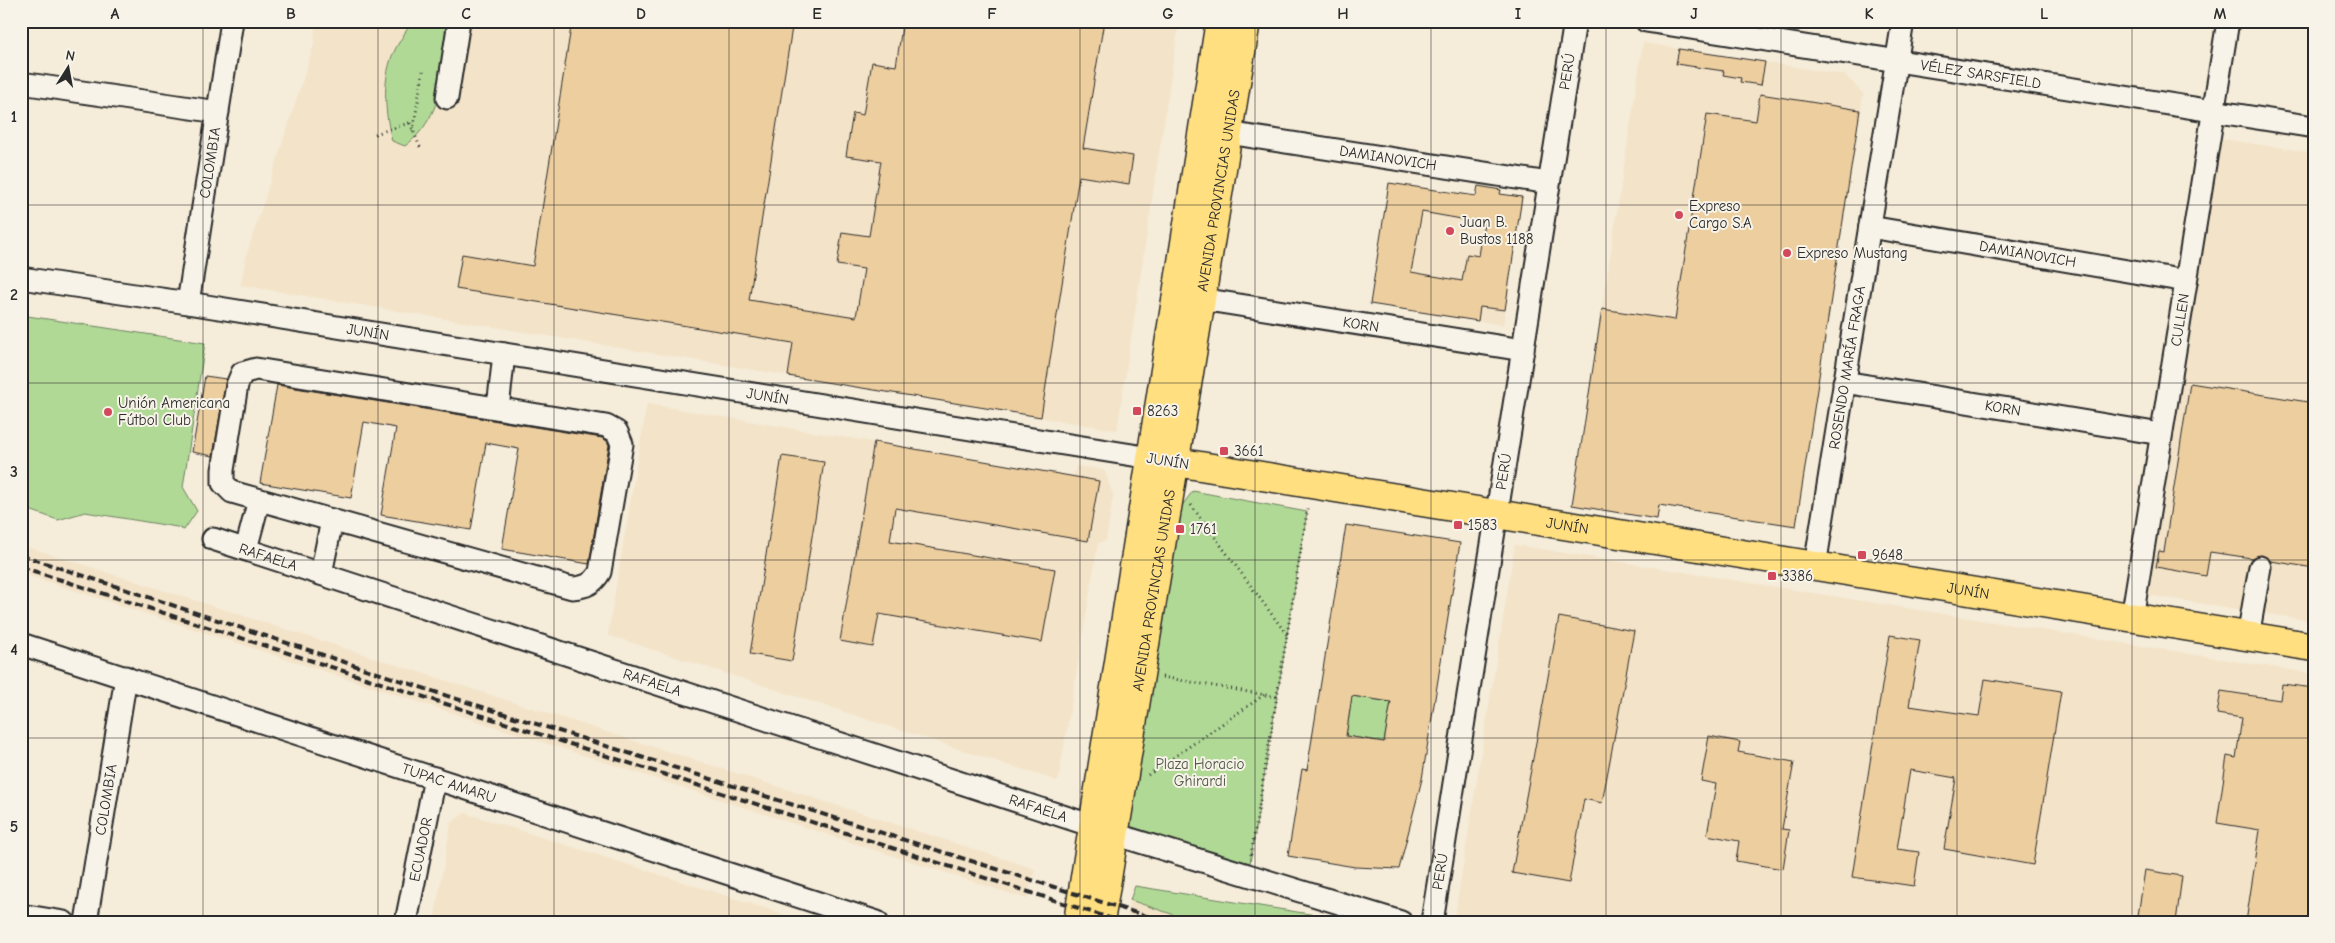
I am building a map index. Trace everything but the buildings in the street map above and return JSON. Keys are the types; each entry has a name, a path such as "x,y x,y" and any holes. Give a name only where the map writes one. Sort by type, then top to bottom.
{"main road":[{"name":"AVENIDA PROVINCIAS UNIDAS","path":"1100,922 1104,830 1121,794 1140,674 1220,21"},
{"name":"AVENIDA PROVINCIAS UNIDAS","path":"1078,922 1104,830 1165,466 1201,299 1246,21"},
{"name":"JUNÍN","path":"1165,466 1312,484 2314,647"}],"street":[{"name":"COLOMBIA","path":"188,303 232,21"},
{"path":"447,98 459,21"},
{"name":"PERÚ","path":"1432,922 1576,21"},
{"name":"VÉLEZ SARSFIELD","path":"1646,21 2314,127"},
{"name":"ROSENDO MARÍA FRAGA","path":"1815,566 1903,21"},
{"name":"CULLEN","path":"2132,618 2228,21"},
{"path":"21,82 218,112"},
{"name":"DAMIANOVICH","path":"1228,133 1549,183"},
{"name":"DAMIANOVICH","path":"1870,227 2186,281"},
{"name":"JUNÍN","path":"21,278 504,354 1165,466"},
{"name":"KORN","path":"1201,299 1523,350"},
{"path":"498,408 504,354"},
{"path":"256,369 606,426 617,432 622,444 600,572 596,580 586,587 572,588 260,500 232,492 223,483 223,470 237,385 242,373 256,369"},
{"name":"KORN","path":"1844,382 2161,434"},
{"path":"246,549 260,500"},
{"path":"320,574 332,520"},
{"name":"RAFAELA","path":"213,539 1104,830 1401,922"},
{"path":"2248,636 2260,567"},
{"name":"TUPAC AMARU","path":"21,644 877,922"},
{"name":"COLOMBIA","path":"86,922 126,677"},
{"name":"ECUADOR","path":"406,922 435,778"},
{"path":"21,915 64,922"}],"path":[{"path":"413,131 423,71"},
{"path":"375,134 415,121"},
{"path":"410,123 420,147"},
{"path":"1165,466 1287,635"},
{"path":"1248,875 1312,484"},
{"path":"1140,674 1277,697"},
{"path":"1121,794 1264,695"}],"shaded area":[{"path":"314,21 1179,21 1117,430 241,285 246,257 315,42"},
{"path":"1643,43 1845,75 1863,94 1796,526 1660,505 1657,519 1572,505"},
{"path":"2221,139 2314,153 2314,621 2148,595"},
{"name":"Juan B. Bustos 1188","path":"1389,183 1476,196 1478,186 1501,190 1501,194 1522,197 1503,325 1371,304"},
{"path":"647,404 1074,476 1076,466 1104,470 1113,495 1106,540 1098,543 1058,781 608,635"},
{"path":"21,545 1035,869 1027,899 21,573"},
{"path":"1515,545 2314,674 2314,922 1454,922"},
{"path":"465,813 806,922 434,922 451,823"},
{"path":"1130,900 1195,922 1126,922"}],"green space":[{"path":"412,21 454,21 445,73 435,106 428,121 405,146 392,141 386,109 386,87 392,56"},
{"name":"Unión Americana Fútbol Club","path":"21,315 205,343 183,487 197,511 184,530 177,527 85,512 58,520 21,507"},
{"name":"Plaza Horacio Ghirardi","path":"1193,491 1307,512 1250,863 1127,826 1180,508"},
{"path":"1352,696 1391,702 1384,742 1346,736"},
{"path":"1135,886 1353,922 1195,922 1130,900"}],"railway":[{"path":"21,555 438,693 1165,922"},
{"path":"21,567 1122,922"}],"place":[{"name":"Expreso Cargo S.A","path":"1679,215"},
{"name":"Juan B. Bustos 1188","path":"1450,231"},
{"name":"Expreso Mustang","path":"1787,253"},
{"name":"8263","path":"1137,411"},
{"name":"Unión Americana Fútbol Club","path":"108,412"},
{"name":"3661","path":"1224,451"},
{"name":"1583","path":"1458,525"},
{"name":"1761","path":"1180,529"},
{"name":"9648","path":"1862,555"},
{"name":"3386","path":"1772,576"}]}
